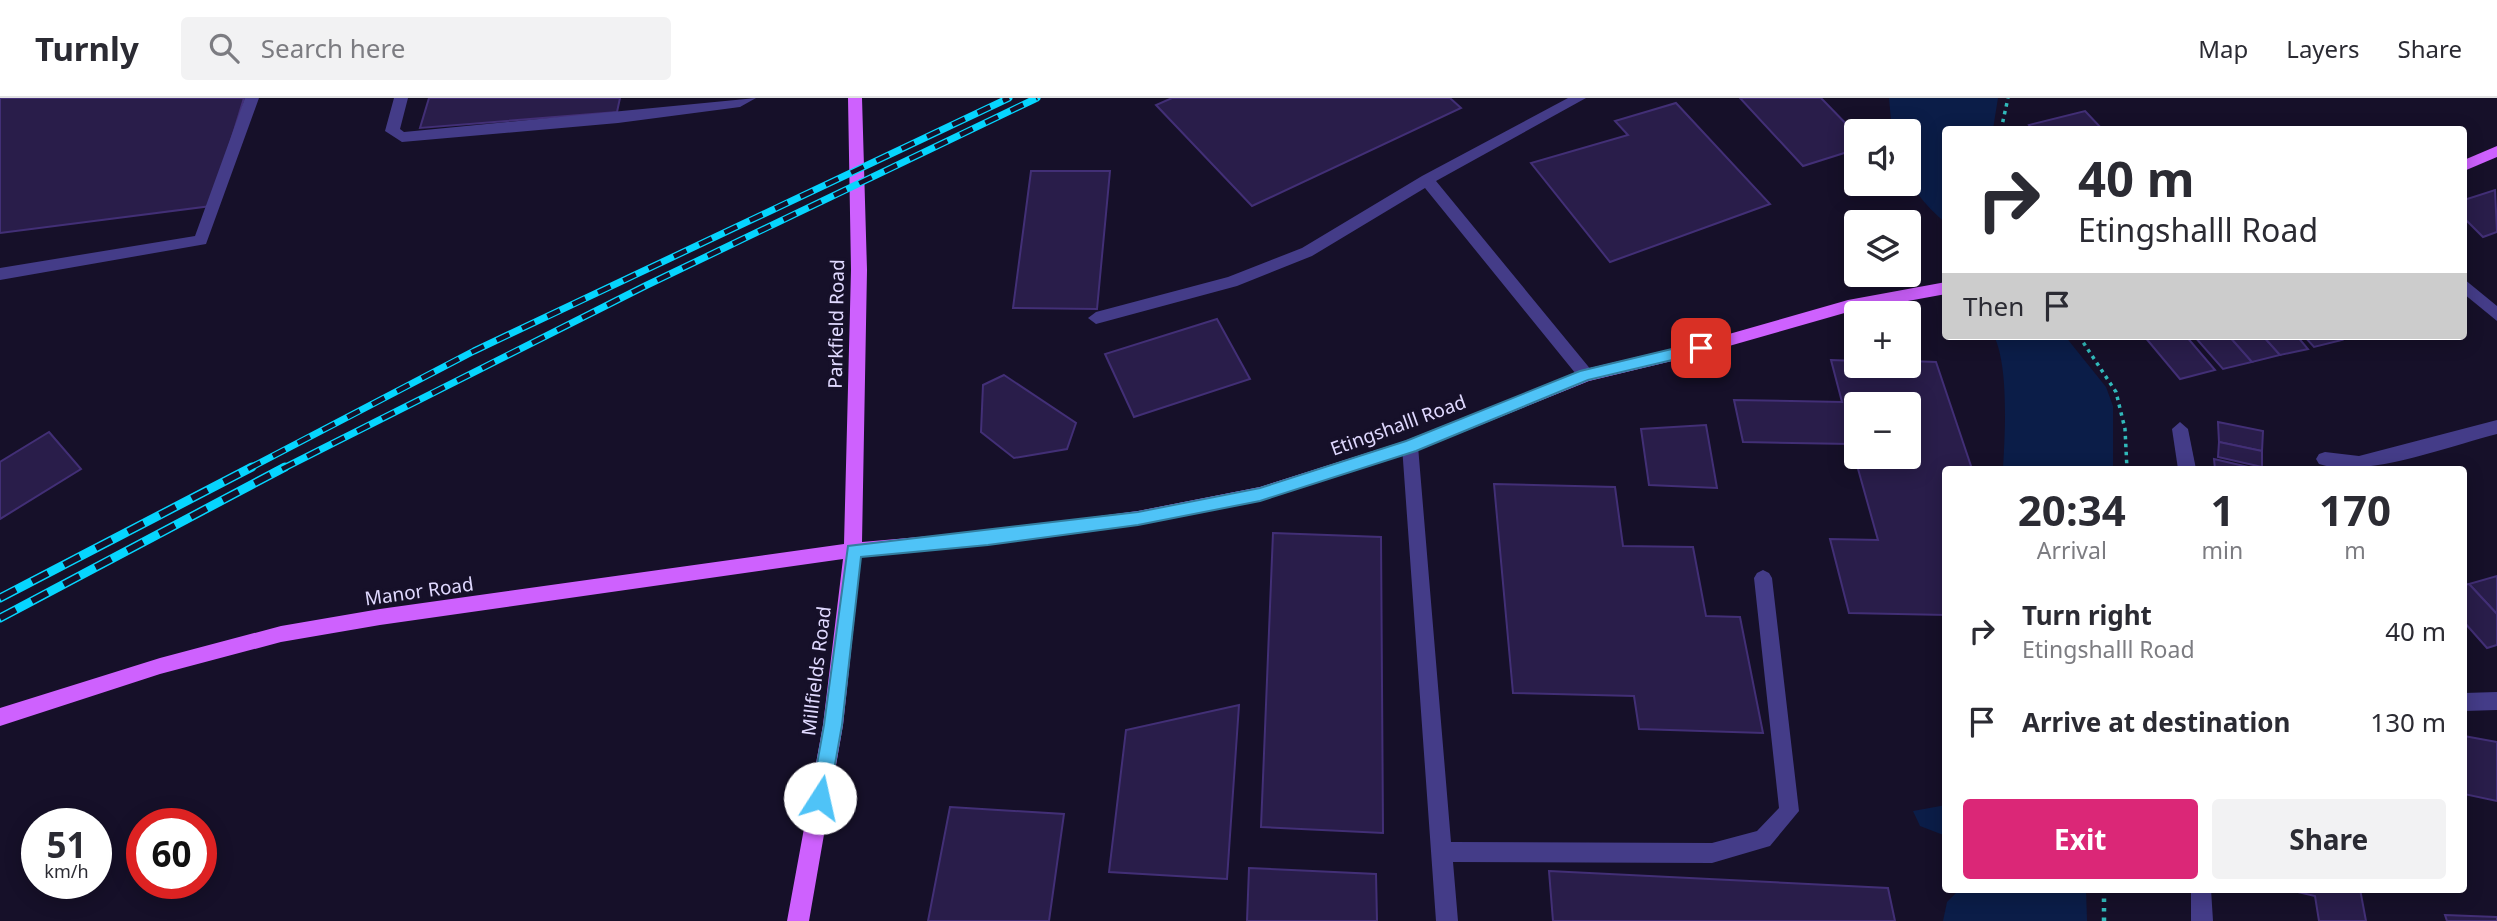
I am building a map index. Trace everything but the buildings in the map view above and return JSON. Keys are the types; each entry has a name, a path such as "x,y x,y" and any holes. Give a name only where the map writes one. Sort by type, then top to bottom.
{"main road":[{"name":"Parkfield Road","path":"853,550 859,270 855,98"},
{"path":"2467,165 2497,151"},
{"name":"Etingshalll Road","path":"853,550 988,538 1138,518 1260,494 1410,446 1586,375 1701,348 1848,306 1942,289"},
{"name":"Manor Road","path":"0,717 160,666 282,634 393,615 853,550"},
{"name":"Millfields Road","path":"798,921 833,725 853,550"}],"street":[{"path":"0,274 201,240 252,98"},
{"path":"401,98 392,131 402,137 618,118 749,98"},
{"path":"1096,318 1232,282 1307,252 1427,180 1579,98"},
{"path":"1427,180 1586,375"},
{"path":"2467,288 2497,315"},
{"path":"2325,459 2359,463 2497,427"},
{"path":"2180,429 2186,466"},
{"path":"1410,446 1447,921"},
{"path":"1441,852 1712,853 1763,839 1789,811 1763,578"},
{"path":"2467,702 2497,701"},
{"path":"2201,893 2202,921"}],"path":[{"path":"2002,126 2008,98"},
{"path":"2081,340 2116,392 2125,429 2127,466"},
{"path":"2104,893 2104,921"}],"water":[{"path":"1889,98 1998,98 1993,126 1942,126 1942,219 1920,196 1921,119 1891,119"},
{"path":"1996,340 2068,340 2106,387 2113,406 2113,466 2003,466 2004,382"},
{"path":"1942,806 1942,834 1920,826 1913,811"},
{"path":"1956,893 2086,893 2087,921 1943,921 1947,902"}],"railway":[{"path":"248,469 474,351 1009,98"},
{"path":"282,469 645,286 1037,98"},
{"path":"0,598 252,467"},
{"path":"0,618 285,467"}],"route":[{"path":"820,798 833,725 853,550 988,538 1138,518 1260,494 1410,446 1586,375 1701,348"}]}
